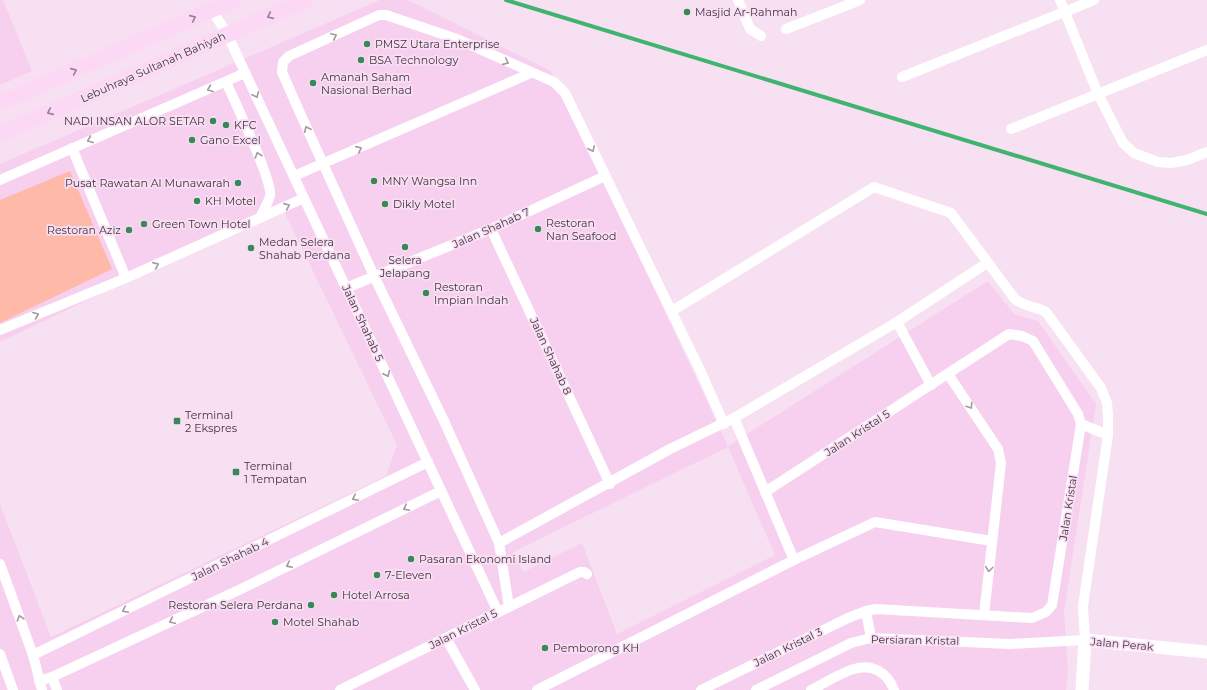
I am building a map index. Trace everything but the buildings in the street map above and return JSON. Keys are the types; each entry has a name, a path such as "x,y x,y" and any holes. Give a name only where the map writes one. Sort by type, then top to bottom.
{"main road":[{"path":"0,103 234,0"},
{"name":"Lebuhraya Sultanah Bahiyah","path":"0,134 306,0"}],"street":[{"path":"738,0 750,29 761,36"},
{"path":"786,29 860,0"},
{"path":"1060,0 1098,94 1123,143 1134,153 1158,162 1171,163 1187,160 1207,152"},
{"path":"902,77 1094,0"},
{"name":"Jalan Shahab 5","path":"212,10 227,34 498,612"},
{"path":"509,607 499,543 444,420 374,276 282,72 283,62 290,56 379,15 386,15 457,39 554,82 566,93 605,176 672,311 724,424"},
{"path":"1011,129 1207,50"},
{"path":"0,180 245,73"},
{"path":"294,176 531,73"},
{"path":"226,82 256,149 269,187 270,195 260,218"},
{"path":"72,148 126,278"},
{"name":"Jalan Shahab 7","path":"346,288 491,229 605,176"},
{"path":"672,311 874,187 951,213 1015,299 1019,303 1046,312 1101,388 1107,403 1108,435 1083,606 1085,640"},
{"path":"0,330 126,278 304,198"},
{"name":"Jalan Shahab 8","path":"491,229 610,484"},
{"path":"499,543 610,484 670,449 724,424 897,322 987,263"},
{"path":"897,322 931,385"},
{"path":"984,615 1001,463 998,449 948,374 1009,334 1022,336 1033,341 1078,414 1081,424 1108,435"},
{"name":"Jalan Kristal 5","path":"765,492 948,374"},
{"path":"734,418 794,560"},
{"name":"Jalan Kristal","path":"871,610 1032,618 1046,612 1052,605 1081,424"},
{"name":"Jalan Shahab 4","path":"32,655 428,462"},
{"path":"0,564 32,655 40,686 52,676 241,589 441,491"},
{"path":"537,690 794,560 874,522 992,541"},
{"name":"Jalan Kristal 5","path":"340,690 580,572 587,574"},
{"path":"871,610 871,638"},
{"name":"Jalan Kristal 3","path":"701,690 841,621 871,610"},
{"path":"446,638 475,690"},
{"name":"Persiaran Kristal","path":"756,690 851,643 871,638 1010,644 1085,640"},
{"name":"Jalan Perak","path":"1082,690 1085,640 1207,652"},
{"path":"0,654 13,690"},
{"path":"812,690 854,668 870,667 882,673 891,682 894,690"},
{"path":"52,676 57,690"}],"shaded area":[{"path":"0,0 3,0 32,71 0,85"},
{"path":"380,0 408,0 551,71 728,446 988,281 1014,314 1038,321 1096,404 1064,612 1068,672 1066,690 0,690 0,504 51,637 386,476 397,445 282,207 0,342 0,164","holes":["728,447 775,555 617,634 582,543 523,572 513,552"]},
{"path":"70,171 112,269 0,323 0,200"}],"waterway":[{"path":"506,0 1207,214"}],"place":[{"name":"Masjid Ar-Rahmah","path":"687,12"},
{"name":"PMSZ Utara Enterprise","path":"367,44"},
{"name":"BSA Technology","path":"361,60"},
{"name":"Amanah Saham Nasional Berhad","path":"313,83"},
{"name":"NADI INSAN ALOR SETAR","path":"213,121"},
{"name":"KFC","path":"226,125"},
{"name":"Gano Excel","path":"192,140"},
{"name":"MNY Wangsa Inn","path":"374,181"},
{"name":"Pusat Rawatan Al Munawarah","path":"238,183"},
{"name":"KH Motel","path":"197,201"},
{"name":"Dikly Motel","path":"385,204"},
{"name":"Green Town Hotel","path":"144,224"},
{"name":"Restoran Nan Seafood","path":"538,229"},
{"name":"Restoran Aziz","path":"129,230"},
{"name":"Selera Jelapang","path":"405,247"},
{"name":"Medan Selera Shahab Perdana","path":"251,248"},
{"name":"Restoran Impian Indah","path":"426,293"},
{"name":"Terminal 2 Ekspres","path":"177,421"},
{"name":"Terminal 1 Tempatan","path":"236,472"},
{"name":"Pasaran Ekonomi Island","path":"411,559"},
{"name":"7-Eleven","path":"377,575"},
{"name":"Hotel Arrosa","path":"334,595"},
{"name":"Restoran Selera Perdana","path":"311,605"},
{"name":"Motel Shahab","path":"275,622"},
{"name":"Pemborong KH","path":"545,648"}]}
